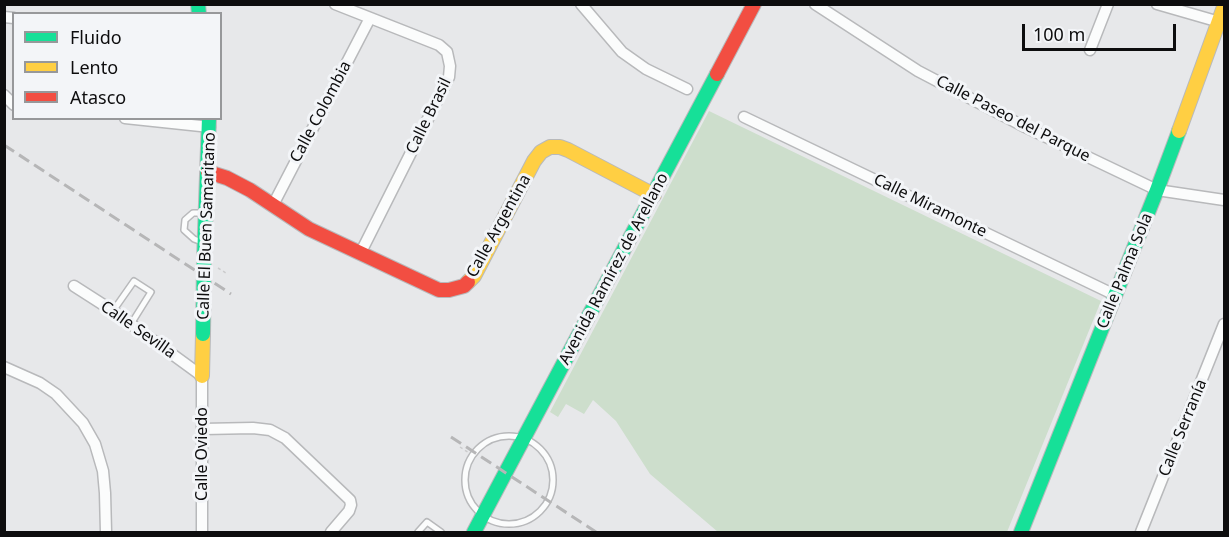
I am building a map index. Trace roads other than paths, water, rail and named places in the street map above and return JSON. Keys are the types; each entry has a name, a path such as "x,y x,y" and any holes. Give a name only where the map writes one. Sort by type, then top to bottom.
{"street":[{"name":"Calle Brasil","path":"335,4 439,45 447,52 450,66 449,77 360,254"},
{"path":"581,4 622,52 646,69 687,89"},
{"name":"Avenida Ramírez de Arellano","path":"474,532 754,4"},
{"name":"Calle Paseo del Parque","path":"815,4 918,71 1025,127 1157,190 1224,200"},
{"path":"1090,50 1108,4"},
{"path":"1157,4 1222,23"},
{"name":"Calle Palma Sola","path":"1021,532 1222,23 1224,7"},
{"name":"Calle Colombia","path":"273,205 370,18"},
{"name":"Calle Miramonte","path":"744,117 1115,295"},
{"path":"158,120 210,123"},
{"name":"Calle El Buen Samaritano","path":"202,376 204,243 210,123"},
{"name":"Calle Argentina","path":"208,172 227,178 250,190 309,229 439,290 464,286 474,276 534,161 541,152 550,147 568,150 654,195"},
{"name":"Calle Sevilla","path":"74,286 113,311 202,376"},
{"name":"Calle Serranía","path":"1141,532 1224,324"},
{"path":"4,367 40,383 56,394 83,423 95,444 103,471 106,532"},
{"name":"Calle Oviedo","path":"202,376 202,532"},
{"path":"203,429 253,428 270,430 285,438 350,500 349,511 331,532"}],"lane":[{"path":"204,243 194,239 184,230 184,220 193,213 206,213"},
{"path":"113,311 134,281 151,292 131,324"},
{"path":"510,435 524,438 536,445 547,456 554,479 551,495 540,512 530,519 509,524 491,521 482,516 472,505 465,488 465,470 472,455 480,446 494,438 510,435"},
{"path":"418,532 427,522 441,532"}],"railway":[{"path":"4,145 231,294"},
{"path":"451,437 596,532"}]}
